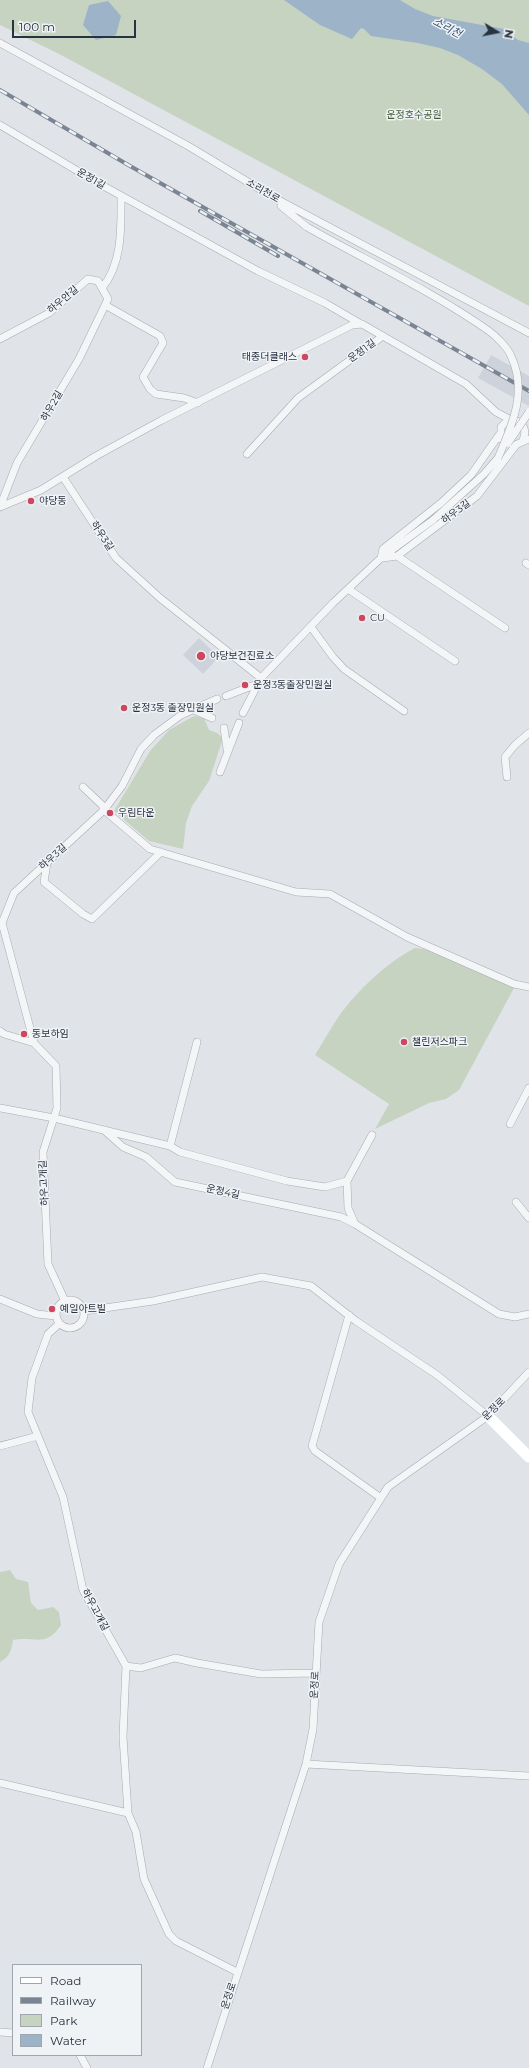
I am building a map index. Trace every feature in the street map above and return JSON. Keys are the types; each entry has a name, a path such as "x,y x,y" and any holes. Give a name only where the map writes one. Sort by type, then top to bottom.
{"street":[{"name":"소리천로","path":"0,43 190,148 270,196 529,333"},
{"name":"운정1길","path":"0,125 121,196 258,271 325,303 362,324"},
{"path":"121,196 121,233 118,252 106,283 102,288 108,299 105,305 160,336 163,343 143,378 150,389 156,394 184,398 198,404"},
{"path":"270,196 306,227 437,299 491,332 511,355 517,375 519,400 514,419 498,458"},
{"name":"하우안길","path":"0,339 49,312 88,279 98,282 102,288"},
{"name":"하우2길","path":"0,507 18,463 79,359 105,305"},
{"path":"362,324 383,336"},
{"name":"하우2길","path":"0,507 41,490 110,449 352,325 362,324"},
{"name":"운정1길","path":"247,454 298,398 383,336 466,384 496,412 511,420"},
{"path":"496,412 501,427 499,435 504,443 516,446 526,439 527,429 519,421 511,420 501,427"},
{"path":"381,558 433,520 484,474 498,458 529,412"},
{"name":"하우3길","path":"243,713 259,681 348,589 381,558 384,549 441,503 470,475 499,435"},
{"name":"하우3길","path":"381,558 397,556 477,496 516,446"},
{"name":"하우3길","path":"63,477 116,558 160,598 259,681"},
{"path":"397,556 505,628"},
{"path":"348,589 455,661"},
{"path":"311,627 333,657 344,669 404,711"},
{"name":"하우3길","path":"226,696 259,681"},
{"name":"하우3길","path":"34,1043 2,923 14,892 104,810 122,786 141,749 168,723 181,714 194,710 217,699"},
{"path":"194,710 212,718"},
{"path":"220,772 227,749 239,723"},
{"path":"224,728 227,749"},
{"path":"507,777 506,757 515,745 529,733"},
{"path":"83,787 102,805 104,810 150,849 264,884 296,892 330,894 407,936 514,984 529,987"},
{"path":"47,863 44,882 83,914 92,919 161,852"},
{"name":"하우고개길","path":"0,1031 4,1034 34,1043 56,1066 57,1108 43,1152 48,1264 65,1301"},
{"path":"170,1146 197,1042"},
{"path":"510,1124 529,1088"},
{"path":"0,1108 54,1118 170,1146 180,1152 287,1181 325,1187 347,1181"},
{"name":"운정4길","path":"105,1130 123,1147 146,1157 175,1182 341,1218 356,1224 499,1314 515,1316 529,1314"},
{"path":"356,1224 348,1208 347,1181 372,1135"},
{"path":"516,1202 529,1218"},
{"path":"84,1311 153,1301 262,1277 311,1286 349,1315 437,1375 488,1416 529,1457"},
{"path":"0,1299 37,1314 56,1316"},
{"path":"73,1300 80,1304 84,1311 84,1319 80,1325 73,1329 65,1328 59,1324 56,1316 60,1304 65,1301 73,1300"},
{"path":"349,1315 312,1446 315,1451 381,1498"},
{"name":"하우고개길","path":"59,1324 48,1334 32,1378 28,1412 62,1497 83,1590 126,1666"},
{"name":"운정로","path":"207,2068 237,1972 306,1764 313,1729 319,1622 339,1564 388,1487 488,1416 529,1372"},
{"path":"0,1446 38,1436"},
{"path":"237,1972 176,1941 169,1934 144,1879 136,1832 128,1813 122,1737 126,1666 141,1668 175,1658 261,1674 316,1673"},
{"path":"306,1764 529,1776"},
{"path":"0,1783 128,1813"},
{"path":"0,2032 12,2034"},
{"path":"81,2056 87,2068"}],"shaded area":[{"path":"491,355 529,376 529,406 478,378"},
{"name":"야당보건진료소","path":"199,638 219,657 203,674 183,655"}],"green space":[{"name":"운정호수공원","path":"0,0 529,0 529,306 61,55 0,25"},
{"path":"194,716 204,718 209,730 217,733 223,738 209,781 192,806 186,823 183,849 149,841 114,811 150,751 169,730"},
{"name":"챌린저스파크","path":"415,948 431,950 514,988 459,1090 446,1099 429,1103 375,1129 389,1104 315,1055 339,1016 364,987 383,969"},
{"path":"10,1570 16,1579 28,1582 31,1603 38,1610 53,1607 59,1612 61,1625 56,1632 45,1639 13,1640 10,1653 0,1662 0,1572"}],"water":[{"name":"소리천","path":"284,0 400,0 415,9 433,16 504,29 518,40 529,43 529,115 502,84 482,69 458,55 440,48 418,43 371,36 361,28 352,39 320,25"},
{"path":"108,1 121,16 116,35 96,40 83,25 89,5"}],"railway":[{"path":"0,90 130,166 529,391"},
{"path":"200,211 278,256"}],"place":[{"name":"태종더클래스","path":"305,357"},
{"name":"야당동","path":"31,501"},
{"name":"CU","path":"362,618"},
{"name":"야당보건진료소","path":"201,656"},
{"name":"운정3동출장민원실","path":"245,685"},
{"name":"운정3동 출장민원실","path":"124,708"},
{"name":"우림타운","path":"110,813"},
{"name":"동보하임","path":"24,1034"},
{"name":"챌린저스파크","path":"404,1042"},
{"name":"예일아트빌","path":"52,1309"}]}
